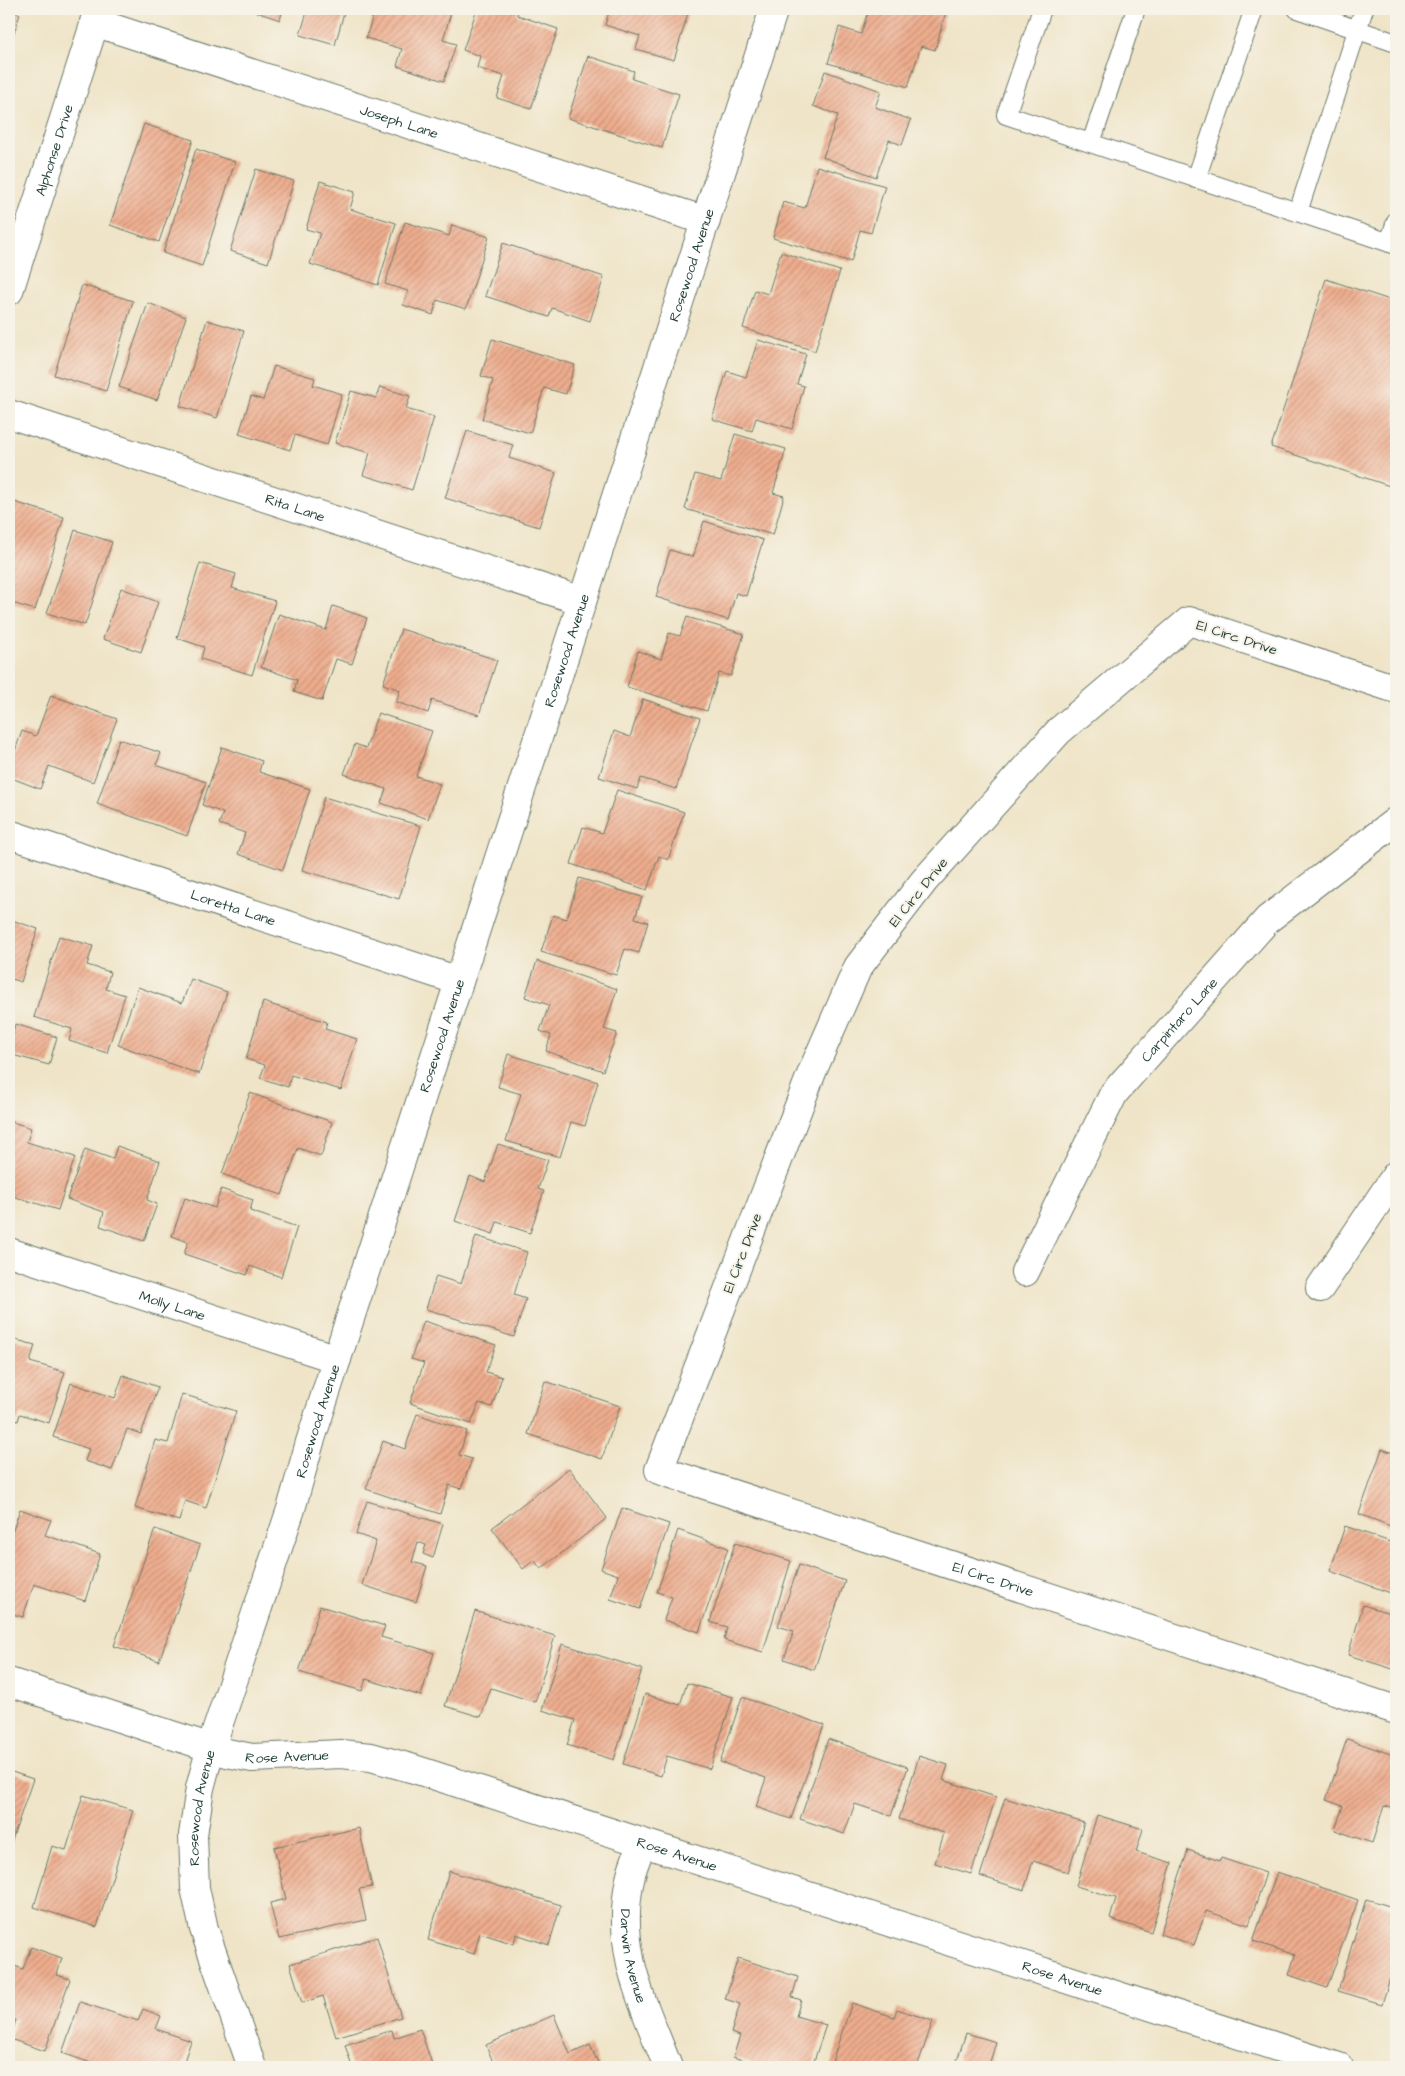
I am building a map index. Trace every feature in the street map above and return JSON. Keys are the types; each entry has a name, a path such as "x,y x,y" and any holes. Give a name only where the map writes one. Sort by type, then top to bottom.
{"street":[{"name":"Rosewood Avenue","path":"252,2067 204,1929 195,1888 193,1835 200,1788 211,1747 291,1509 310,1442 774,9"},
{"name":"Joseph Lane","path":"97,16 706,221"},
{"name":"Alphonse Drive","path":"9,291 97,16"},
{"name":"Rita Lane","path":"9,414 582,601"},
{"name":"El Circ Drive","path":"1396,689 1189,621 1059,732 924,881 858,967 812,1072 659,1470 1396,1710"},
{"name":"Carpintaro Lane","path":"1025,1272 1114,1093 1268,919 1396,821"},
{"name":"Loretta Lane","path":"9,834 459,981"},
{"path":"1320,1288 1396,1175"},
{"name":"Molly Lane","path":"9,1252 337,1359"},
{"name":"Rose Avenue","path":"9,1682 227,1753 252,1758 341,1754 371,1757 1339,2067"},
{"name":"Darwin Avenue","path":"642,1843 630,1878 625,1916 628,1957 633,1978 668,2067"}],"lane":[{"path":"1042,9 1006,115 1393,244 1396,221"},
{"path":"1091,143 1136,9"},
{"path":"1196,178 1254,9"},
{"path":"1297,9 1396,43"},
{"path":"1298,212 1364,9"}],"building":[{"path":"248,9 283,9 280,20"},
{"path":"308,9 345,9 335,45 300,35"},
{"path":"375,9 452,9 443,40 456,44 444,81 397,66 402,49 366,38"},
{"path":"477,9 519,9 517,15 558,29 531,109 497,98 504,76 477,68 480,56 463,50"},
{"path":"610,9 689,10 674,60 636,49 640,36 605,25"},
{"path":"869,9 883,12 884,9 940,9 946,11 935,50 921,46 908,87 828,63 839,27 861,34"},
{"path":"9,10 20,14 9,49"},
{"path":"588,56 634,71 632,79 679,94 662,148 568,118"},
{"path":"825,71 881,91 875,107 911,120 902,145 889,140 876,177 823,157 838,115 813,106"},
{"path":"144,124 193,140 159,242 110,225"},
{"path":"196,149 235,162 202,266 163,253"},
{"path":"817,166 885,186 871,233 860,230 851,262 773,238 783,202 805,208"},
{"path":"256,169 294,181 268,263 230,251"},
{"path":"320,181 355,192 350,209 396,223 378,285 310,264 320,233 306,229"},
{"path":"405,222 449,236 452,225 489,237 466,309 437,300 433,315 403,305 408,291 385,284"},
{"path":"503,243 604,277 590,321 552,308 549,317 485,296"},
{"path":"781,252 840,271 815,351 743,328 755,290 768,294"},
{"path":"1326,279 1396,302 1396,488 1271,447"},
{"path":"82,285 133,301 106,391 54,375"},
{"path":"148,303 186,317 157,400 119,387"},
{"path":"207,320 244,331 217,418 180,406"},
{"path":"492,339 575,365 566,394 544,388 530,433 482,419 493,380 481,376"},
{"path":"758,340 806,354 797,384 804,386 792,429 756,418 752,431 712,419 727,371 746,377"},
{"path":"274,366 315,378 313,385 342,394 327,445 295,435 290,450 239,434 251,396 263,400"},
{"path":"380,387 410,396 406,409 434,417 412,490 363,475 370,453 335,443 351,391 376,398"},
{"path":"467,431 513,445 509,458 556,473 539,527 445,498"},
{"path":"735,434 786,449 773,493 784,496 773,535 685,509 695,474 721,481"},
{"path":"14,502 64,517 35,610 9,602 9,518"},
{"path":"704,521 763,540 746,596 736,593 728,620 656,597 670,550 693,557"},
{"path":"75,530 112,542 85,625 47,613"},
{"path":"200,563 236,574 232,588 275,601 252,675 201,659 204,647 177,638"},
{"path":"121,588 158,602 141,652 103,639"},
{"path":"333,606 367,618 352,664 336,659 322,701 294,692 297,680 261,667 279,614 326,630"},
{"path":"687,617 744,634 731,676 719,673 707,711 627,687 638,651 661,659 669,633 680,636"},
{"path":"401,629 497,660 479,715 432,700 428,713 396,702 400,690 383,684"},
{"path":"51,695 117,719 93,782 49,766 40,789 9,777 9,768 22,731 36,736"},
{"path":"643,699 700,718 676,789 641,778 637,789 599,777 614,731 630,737"},
{"path":"378,713 432,731 416,776 440,784 428,819 381,803 386,789 344,774 355,744 366,748"},
{"path":"119,739 161,753 156,765 206,782 187,836 97,804"},
{"path":"222,747 262,761 259,772 310,789 283,870 238,854 245,833 219,824 223,813 202,805"},
{"path":"617,790 684,812 668,860 659,856 647,890 571,864 583,827 602,833"},
{"path":"324,797 421,826 399,899 302,870"},
{"path":"579,878 642,897 635,918 648,922 639,953 625,949 616,975 541,952 553,915 567,919"},
{"path":"9,919 38,929 21,982 9,978"},
{"path":"59,936 93,946 87,965 110,972 106,989 125,995 107,1053 69,1041 72,1029 34,1017"},
{"path":"537,961 617,989 604,1029 617,1033 603,1071 546,1051 551,1035 540,1031 549,1005 525,997"},
{"path":"191,979 227,992 199,1074 118,1045 138,987 182,1003"},
{"path":"263,1002 327,1022 325,1029 357,1039 341,1090 291,1075 288,1087 260,1078 265,1065 246,1059"},
{"path":"15,1024 57,1037 49,1065 9,1054"},
{"path":"508,1054 598,1082 585,1126 571,1122 560,1157 506,1141 521,1094 498,1087"},
{"path":"250,1093 332,1122 321,1156 298,1148 282,1195 222,1174"},
{"path":"9,1121 31,1128 27,1142 75,1157 58,1210 9,1195"},
{"path":"498,1144 548,1160 538,1189 544,1191 530,1233 497,1222 493,1234 455,1221 470,1176 485,1182"},
{"path":"117,1146 160,1161 147,1200 157,1204 144,1241 100,1226 104,1212 67,1199 85,1149 113,1159"},
{"path":"221,1189 253,1200 250,1211 297,1227 281,1277 250,1266 247,1275 184,1254 188,1242 172,1236 185,1198 215,1208"},
{"path":"476,1236 527,1252 514,1295 526,1299 514,1337 426,1309 436,1276 461,1284"},
{"path":"424,1321 496,1345 486,1372 502,1377 492,1407 479,1403 471,1424 410,1403 424,1363 411,1359"},
{"path":"9,1338 35,1345 30,1362 65,1372 49,1423 20,1414 18,1421 9,1418"},
{"path":"123,1375 158,1387 141,1434 127,1429 112,1470 85,1461 89,1449 53,1437 71,1383 115,1398"},
{"path":"545,1381 620,1406 602,1459 528,1434"},
{"path":"182,1394 236,1411 206,1508 185,1501 179,1521 135,1508 155,1440 168,1443"},
{"path":"417,1414 467,1431 459,1455 472,1459 461,1489 449,1485 440,1514 366,1489 383,1441 405,1449"},
{"path":"1382,1449 1396,1454 1396,1528 1359,1514"},
{"path":"569,1468 607,1518 541,1569 534,1560 523,1569 492,1528"},
{"path":"367,1501 443,1524 433,1558 423,1554 426,1545 418,1542 412,1562 427,1566 416,1602 362,1585 376,1541 356,1534"},
{"path":"622,1508 669,1524 640,1609 610,1599 618,1575 601,1569"},
{"path":"20,1509 51,1520 45,1535 100,1554 85,1601 34,1584 23,1617 9,1613 9,1542"},
{"path":"1345,1526 1396,1544 1396,1595 1330,1571"},
{"path":"155,1529 200,1545 159,1661 114,1646"},
{"path":"678,1530 728,1548 699,1632 664,1620 672,1597 657,1592"},
{"path":"735,1543 791,1561 763,1652 724,1640 727,1627 710,1622"},
{"path":"799,1565 845,1581 814,1670 784,1659 794,1631 778,1626"},
{"path":"1363,1605 1396,1615 1396,1670 1348,1655"},
{"path":"320,1606 385,1626 381,1637 434,1653 421,1696 366,1679 362,1691 299,1672"},
{"path":"475,1611 555,1636 535,1702 491,1688 481,1717 445,1706"},
{"path":"562,1644 642,1669 614,1760 567,1745 575,1720 542,1710"},
{"path":"687,1683 733,1697 710,1769 667,1756 661,1776 623,1764 645,1694 680,1705"},
{"path":"742,1697 824,1725 791,1819 756,1807 766,1778 720,1762"},
{"path":"828,1739 908,1767 891,1816 855,1804 844,1834 800,1819"},
{"path":"1347,1739 1396,1756 1396,1809 1384,1806 1372,1843 1335,1830 1343,1806 1326,1800"},
{"path":"919,1756 948,1765 943,1780 996,1797 971,1874 935,1863 944,1833 899,1819"},
{"path":"9,1771 33,1779 9,1849"},
{"path":"83,1795 133,1810 97,1927 34,1907 52,1846 66,1850"},
{"path":"1005,1798 1084,1823 1068,1872 1033,1861 1024,1890 980,1876"},
{"path":"1097,1815 1143,1829 1136,1852 1172,1863 1151,1932 1110,1919 1116,1898 1076,1886"},
{"path":"359,1828 372,1887 359,1889 366,1920 279,1939 270,1903 286,1899 274,1847"},
{"path":"1188,1850 1220,1861 1221,1858 1266,1873 1249,1925 1206,1911 1194,1945 1160,1934"},
{"path":"449,1871 561,1905 549,1945 516,1934 514,1944 480,1933 474,1954 428,1940"},
{"path":"1277,1872 1358,1900 1327,1988 1289,1975 1295,1955 1253,1941"},
{"path":"1366,1899 1396,1908 1391,1924 1396,1925 1396,1977 1391,1975 1382,2004 1338,1991"},
{"path":"377,1937 401,2017 336,2037 323,1996 302,2003 290,1964"},
{"path":"31,1947 62,1958 57,1975 70,1979 45,2051 10,2039 16,2020 9,2018 9,1964 23,1969"},
{"path":"738,1958 798,1977 792,1997 801,2000 796,2016 826,2025 812,2067 766,2067 733,2057 740,2036 731,2033 740,2004 725,1999"},
{"path":"80,2002 138,2021 143,2009 161,2016 156,2029 191,2041 182,2067 141,2067 130,2064 129,2067 103,2067 62,2053"},
{"path":"852,2003 894,2017 897,2009 933,2021 917,2067 830,2067"},
{"path":"554,2015 570,2054 590,2045 600,2067 495,2067 486,2045"},
{"path":"420,2029 433,2067 352,2067 345,2045 392,2030 394,2038"},
{"path":"966,2033 996,2042 990,2062 1005,2067 955,2067"}]}
